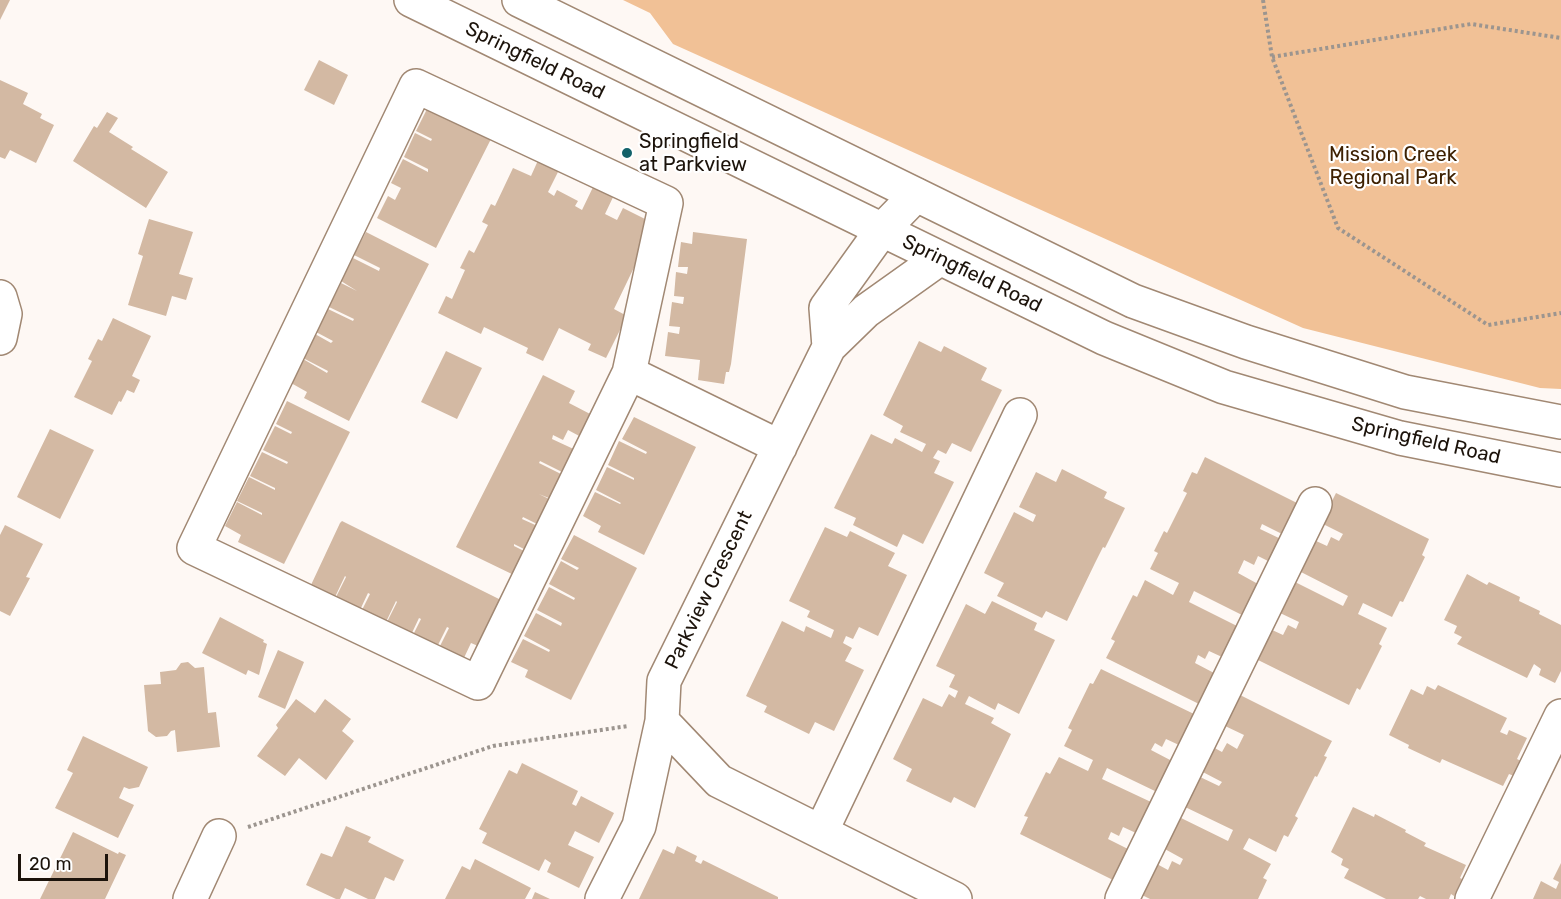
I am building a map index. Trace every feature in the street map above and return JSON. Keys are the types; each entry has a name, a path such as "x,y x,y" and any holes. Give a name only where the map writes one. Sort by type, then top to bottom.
{"main road":[{"name":"Springfield Road","path":"411,0 1104,338 1224,387 1401,438 1561,470"},
{"path":"519,0 1133,301 1246,342 1405,392 1561,422"},
{"path":"416,86 666,204 629,374 478,683 195,548 416,86"},
{"path":"829,347 826,308 882,230 916,195"},
{"name":"Parkview Crescent","path":"602,899 639,826 662,721 664,681 829,347 866,311 939,259"},
{"path":"0,297 5,314 0,338"},
{"path":"629,374 780,447"},
{"path":"821,832 1020,415"},
{"path":"1122,899 1315,504"},
{"path":"1472,899 1561,716"},
{"path":"662,721 719,781 954,899"},
{"path":"189,899 219,836"}],"path":[{"path":"1263,0 1272,57 1338,228 1488,325 1561,313"},
{"path":"1272,57 1471,24 1561,38"},
{"path":"219,836 493,746 662,721"}],"green space":[{"name":"Mission Creek Regional Park","path":"623,0 1561,0 1561,389 1540,388 1303,328 673,44 650,13"}],"building":[{"path":"0,0 10,0 0,20"},
{"path":"319,60 348,75 334,105 304,90"},
{"path":"0,80 28,93 23,104 42,114 40,118 54,125 36,163 10,150 5,159 0,157"},
{"path":"428,107 491,139 436,248 377,218 388,196 395,200 401,188 391,183 403,159 428,172 428,169 404,157 415,133 431,141 432,139 416,131"},
{"path":"107,112 118,118 109,132 168,172 146,208 73,161 94,126 97,128"},
{"path":"540,156 561,166 548,192 554,196 557,190 578,201 575,206 582,210 595,183 615,193 605,214 617,220 623,208 655,224 614,309 627,316 606,358 588,350 591,344 559,328 543,361 526,353 528,348 484,327 481,334 438,313 446,296 452,299 465,270 460,268 469,250 474,253 488,225 482,222 491,204 495,206 513,168 531,176"},
{"path":"149,219 193,232 179,274 193,278 186,300 172,296 166,316 128,305 143,256 138,254"},
{"path":"366,232 429,264 349,421 304,398 307,392 291,383 303,359 327,373 328,371 303,358 315,334 331,343 333,341 316,332 328,309 353,321 354,319 329,307 341,283 357,291 341,281 353,258 379,271 380,268 354,255"},
{"path":"693,232 747,239 731,364 729,372 726,372 724,384 698,380 700,360 665,356 668,332 679,334 680,327 669,326 672,302 683,304 684,297 674,296 676,272 687,274 688,267 678,267 681,242 692,244"},
{"path":"113,318 151,336 132,376 140,380 134,393 127,390 112,415 74,397 92,361 88,359 98,339 102,341"},
{"path":"919,341 941,352 944,346 987,368 981,380 1002,390 971,452 952,443 946,454 938,450 933,458 940,461 934,473 954,482 923,544 903,534 897,547 853,525 856,518 834,508 871,434 892,444 895,438 922,452 926,444 900,432 903,426 883,415"},
{"path":"446,351 482,368 457,419 421,402"},
{"path":"543,375 575,391 569,403 594,416 583,438 568,430 563,440 553,435 552,439 580,452 568,475 540,461 539,463 567,477 556,501 539,494 555,502 543,527 523,517 522,519 542,528 530,552 514,544 530,554 518,577 456,547"},
{"path":"287,401 350,432 284,564 238,542 241,535 225,526 237,502 262,515 237,501 249,477 275,490 250,476 262,452 287,464 288,462 263,450 275,426 291,434 292,432 276,424"},
{"path":"634,417 696,447 644,555 598,532 601,526 583,516 595,492 621,503 596,490 607,467 634,480 608,465 619,441 646,454 647,452 622,439"},
{"path":"50,429 94,450 60,519 17,497"},
{"path":"1205,457 1297,503 1282,534 1262,524 1260,529 1283,540 1272,563 1258,556 1254,565 1244,560 1238,573 1258,584 1242,615 1194,591 1189,602 1237,626 1222,657 1209,651 1205,659 1198,655 1195,663 1214,673 1199,704 1106,658 1115,641 1111,639 1133,595 1137,597 1145,580 1173,595 1179,583 1150,569 1158,553 1154,551 1164,531 1167,533 1187,493 1183,491 1192,472 1197,474"},
{"path":"1062,469 1107,492 1104,498 1125,508 1067,621 1046,611 1042,618 997,596 1004,583 984,573 1014,512 1033,522 1036,515 1019,507 1036,472 1056,482"},
{"path":"1336,493 1429,539 1422,555 1425,557 1403,602 1400,601 1392,617 1363,603 1358,614 1387,628 1379,644 1382,646 1360,690 1357,688 1349,705 1256,659 1270,629 1283,635 1288,625 1296,629 1299,622 1278,612 1293,581 1343,606 1348,596 1299,571 1314,540 1327,546 1331,537 1339,541 1343,534 1321,523"},
{"path":"342,521 501,600 478,646 471,643 463,660 439,648 449,628 447,627 437,647 413,635 421,619 419,618 411,635 387,622 396,601 386,622 362,610 370,594 368,593 360,610 336,597 345,576 335,597 311,585"},
{"path":"5,525 43,544 26,577 30,578 10,616 0,611 0,535"},
{"path":"825,527 847,537 850,531 895,553 888,566 907,575 878,636 859,627 853,639 846,636 843,643 852,648 845,661 864,670 834,731 815,722 809,734 764,712 767,706 746,696 782,621 804,632 806,626 831,638 834,630 807,617 810,611 789,601"},
{"path":"574,535 637,568 571,700 525,677 528,670 511,662 523,639 549,652 550,650 524,636 536,613 561,626 562,623 537,610 549,587 574,600 575,598 549,584 561,561 577,570 579,568 561,559"},
{"path":"1467,574 1487,585 1489,582 1520,597 1519,601 1561,625 1561,671 1555,683 1539,675 1541,669 1534,664 1527,678 1457,644 1462,637 1454,633 1457,626 1444,620"},
{"path":"992,601 1037,623 1034,630 1055,640 1019,714 998,703 995,710 969,696 965,704 994,718 991,723 1011,734 975,808 954,797 951,803 906,781 912,769 893,759 923,698 942,707 949,694 955,698 958,691 949,687 955,675 936,666 966,604 985,614"},
{"path":"220,617 264,640 263,642 267,644 259,675 248,670 246,675 202,653"},
{"path":"278,650 304,662 285,709 258,697"},
{"path":"188,662 195,668 204,667 208,713 216,712 220,747 177,752 175,730 167,736 156,737 148,731 144,685 161,684 160,672 176,670 181,663"},
{"path":"1101,669 1194,714 1179,745 1166,739 1162,747 1155,743 1151,750 1172,761 1157,792 1107,768 1102,779 1151,802 1136,833 1123,827 1119,836 1111,832 1108,839 1128,849 1113,880 1020,834 1028,817 1024,816 1046,772 1050,774 1059,757 1088,771 1093,760 1064,746 1072,730 1068,728 1090,683 1093,684"},
{"path":"1438,685 1507,718 1500,732 1507,735 1509,730 1527,738 1517,759 1521,761 1514,776 1509,774 1503,786 1442,759 1440,763 1408,748 1409,745 1389,735 1411,689 1423,695 1427,686 1435,690"},
{"path":"1238,694 1332,741 1324,756 1327,757 1295,816 1298,818 1288,837 1284,835 1276,852 1249,838 1243,849 1271,864 1263,878 1267,880 1258,899 1150,899 1140,894 1155,863 1168,870 1172,861 1180,865 1183,859 1163,848 1179,817 1228,841 1233,830 1183,806 1198,776 1219,786 1222,782 1197,769 1209,745 1222,752 1227,743 1237,749 1244,735 1223,725"},
{"path":"296,699 315,713 325,699 351,719 342,731 354,741 326,780 299,758 285,776 257,756 278,728 276,725"},
{"path":"83,736 148,767 139,787 129,789 124,787 119,798 134,805 118,838 55,808 73,773 67,770"},
{"path":"522,763 578,791 572,804 576,806 581,796 614,813 599,843 575,831 568,845 594,857 579,888 547,872 551,863 545,859 539,871 482,843 487,833 479,829 509,770 517,774"},
{"path":"1353,807 1374,817 1375,814 1426,843 1424,846 1466,865 1454,896 1451,894 1449,899 1426,899 1420,896 1418,899 1386,899 1344,878 1349,869 1341,865 1343,859 1331,852"},
{"path":"346,826 371,837 368,842 404,860 394,881 385,877 375,899 368,899 345,888 340,899 336,899 306,885 321,853 332,857"},
{"path":"73,832 118,854 119,852 126,855 105,899 40,899"},
{"path":"677,846 697,856 695,861 701,864 703,860 778,899 639,899 663,849 674,854"},
{"path":"475,859 531,888 525,899 445,899 462,866 470,870"},
{"path":"1561,863 1561,899 1533,899 1541,881 1556,889 1559,882 1553,879"},
{"path":"535,892 550,899 532,899"}],"place":[{"name":"Springfield at Parkview","path":"627,153"}]}
